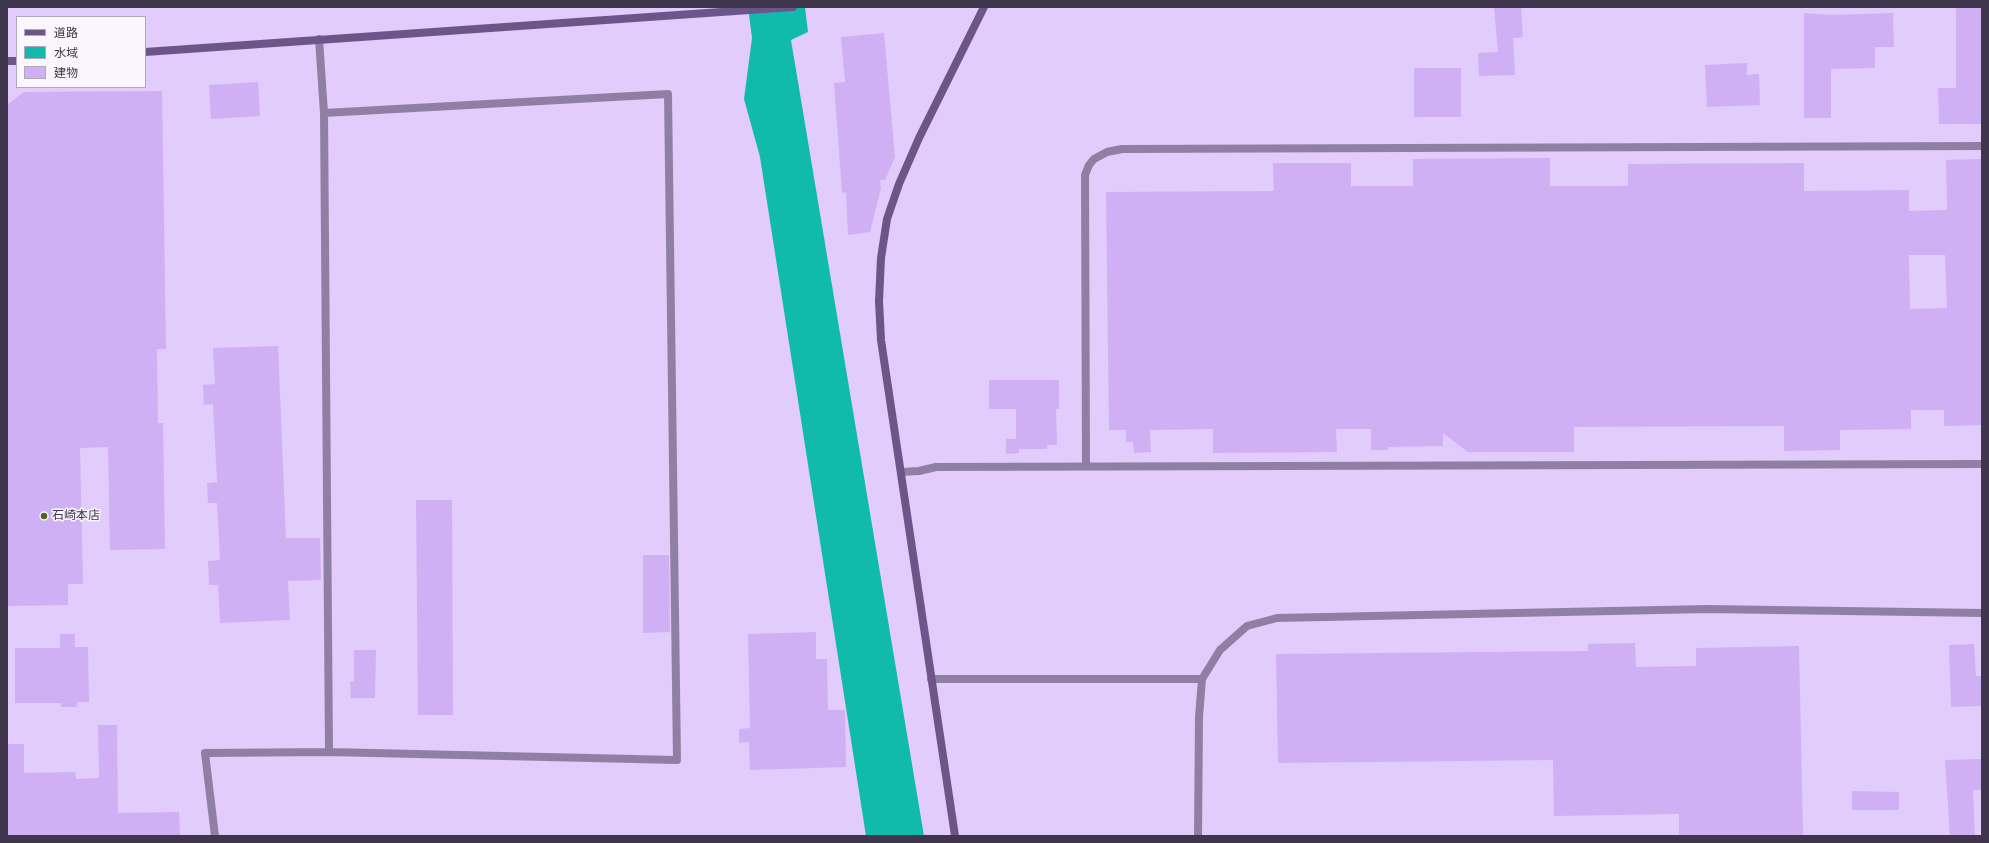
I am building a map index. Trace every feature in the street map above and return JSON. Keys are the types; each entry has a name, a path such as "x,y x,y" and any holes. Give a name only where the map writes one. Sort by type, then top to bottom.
{"street":[{"path":"146,52 708,10 793,7"},
{"path":"955,836 881,340 878,301 881,258 887,219 899,184 919,138 984,7"}],"lane":[{"path":"319,40 324,113 329,752"},
{"path":"215,836 205,753 329,752 677,760 668,94 324,113"},
{"path":"1086,466 1085,175 1089,165 1094,159 1107,152 1130,149 1982,146"},
{"path":"901,472 919,471 936,466 1982,464"},
{"path":"1198,836 1199,717 1202,679 1220,650 1247,626 1277,618 1707,610 1982,613"},
{"path":"931,679 1202,679"}],"water":[{"path":"748,7 805,7 808,32 791,40 924,836 866,836 760,157 744,99 752,38"}],"building":[{"path":"1494,7 1521,7 1523,37 1513,38 1515,75 1479,76 1478,53 1498,52"},
{"path":"1956,7 1982,7 1982,124 1939,124 1938,88 1956,88"},
{"path":"1804,13 1831,15 1893,13 1894,47 1875,47 1875,68 1831,69 1831,118 1804,118"},
{"path":"884,33 895,157 885,180 880,180 881,188 870,232 848,235 846,192 842,193 834,83 845,82 841,37"},
{"path":"1747,63 1747,75 1759,74 1760,105 1707,107 1705,65"},
{"path":"1414,68 1461,68 1461,117 1414,117"},
{"path":"258,82 260,116 211,119 209,85"},
{"path":"162,91 166,349 157,349 158,423 163,423 165,549 110,550 108,447 80,448 83,584 68,584 68,605 7,606 7,105 24,92"},
{"path":"1550,158 1550,186 1628,186 1628,164 1804,163 1804,191 1909,190 1909,211 1947,210 1946,160 1982,159 1982,425 1944,426 1944,410 1911,410 1911,429 1840,430 1840,450 1784,451 1784,426 1574,427 1574,452 1468,452 1443,433 1443,446 1388,447 1388,450 1371,450 1371,429 1336,429 1337,452 1213,453 1213,429 1150,430 1151,452 1134,453 1133,442 1126,442 1126,430 1109,430 1106,192 1274,191 1273,163 1351,163 1351,186 1413,186 1413,159","holes":["1909,255 1945,255 1947,308 1910,309"]},
{"path":"278,346 286,538 320,538 321,580 288,581 290,620 220,623 218,585 209,585 208,561 220,560 217,503 208,503 207,483 217,482 213,404 204,405 203,385 215,384 213,348"},
{"path":"989,380 1059,380 1059,409 1056,409 1057,445 1047,445 1047,449 1019,449 1019,453 1006,454 1006,439 1016,439 1016,409 989,409"},
{"path":"416,500 452,500 453,715 418,715"},
{"path":"643,555 669,555 670,632 643,633"},
{"path":"816,632 816,659 827,659 828,710 845,710 846,767 750,770 749,742 739,743 739,729 750,728 748,634"},
{"path":"60,634 75,634 75,647 88,647 89,702 77,702 77,707 61,707 61,703 15,703 15,648 60,648"},
{"path":"1635,643 1636,667 1696,666 1696,648 1799,646 1803,836 1679,836 1679,814 1554,816 1553,760 1278,763 1276,654 1588,651 1588,644"},
{"path":"1974,644 1976,676 1982,676 1982,706 1951,707 1949,645"},
{"path":"354,650 376,650 375,698 351,698 350,681 354,681"},
{"path":"98,725 117,725 118,813 179,812 180,836 7,836 7,744 24,744 24,773 75,772 76,779 99,778"},
{"path":"1982,759 1982,790 1973,790 1975,836 1950,836 1945,760"},
{"path":"1852,791 1899,792 1899,810 1852,810"}],"place":[{"name":"石崎本店","path":"44,516"}]}
